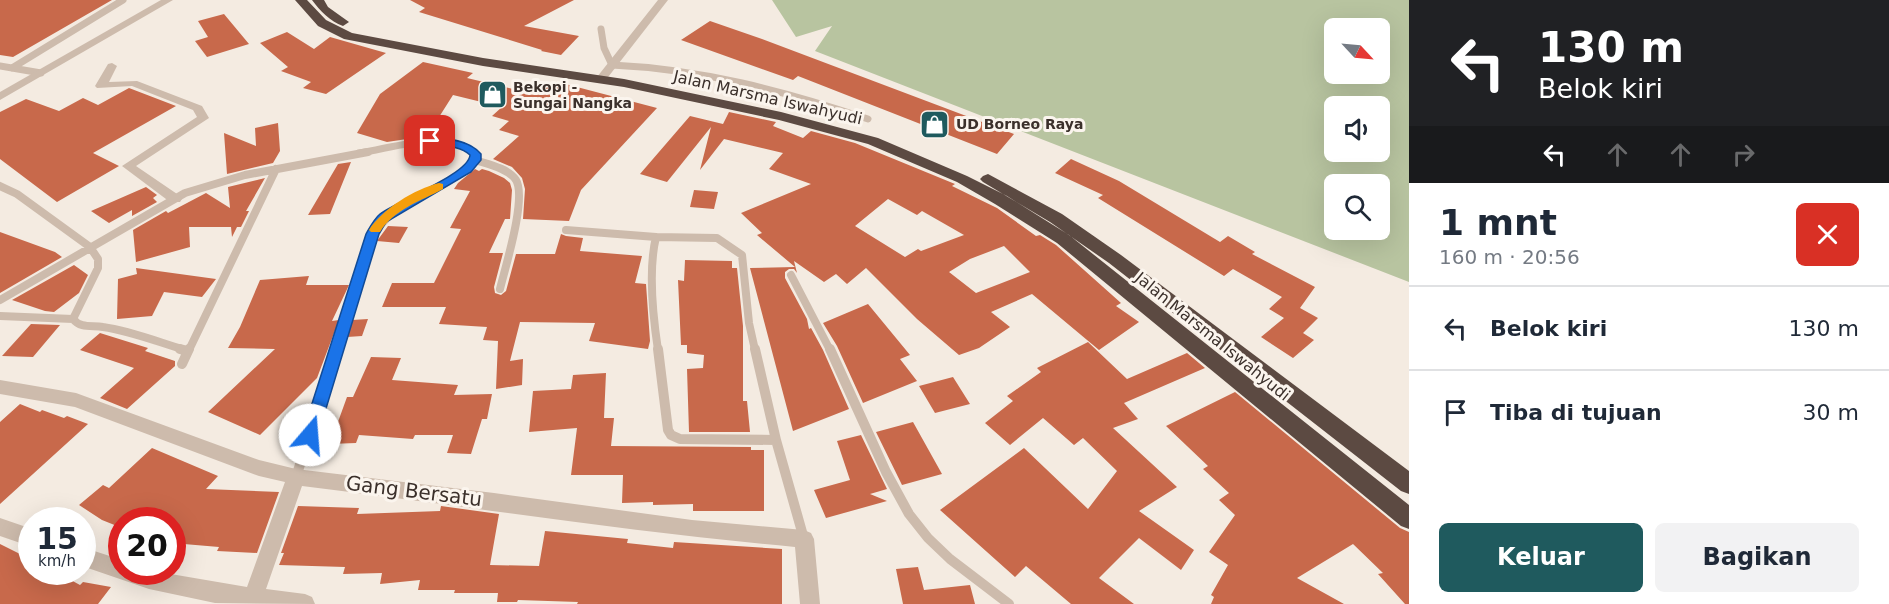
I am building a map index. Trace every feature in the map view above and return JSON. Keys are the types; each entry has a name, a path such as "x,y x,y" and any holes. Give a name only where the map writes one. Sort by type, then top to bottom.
{"highway":[{"name":"Jalan Marsma Iswahyudi","path":"302,0 322,23 348,36 483,62 606,72 847,133 902,152 1001,200 1037,221 1085,256 1409,519"},
{"name":"Jalan Marsma Iswahyudi","path":"318,0 332,16 370,33 471,52 606,72 786,108 842,121 897,138 974,172 1016,193 1075,230 1409,484"}],"street":[{"path":"0,97 168,0"},
{"path":"606,72 663,0"},
{"path":"112,66 101,86 133,83 198,108 203,118 128,166 175,199"},
{"name":"Gang Bersatu","path":"0,387 76,400 259,468 296,477 494,501 692,530 804,539"},
{"path":"253,598 296,477"},
{"path":"0,527 18,533"},
{"path":"804,539 810,604"},
{"path":"164,585 202,598 253,598 305,604"}],"lane":[{"path":"12,68 123,0"},
{"path":"601,29 606,72 642,65 719,76 813,100 868,119"},
{"path":"0,66 41,73"},
{"path":"0,300 175,199 210,184 276,169 438,141 470,149 475,154 475,160 467,170 381,219 373,234 296,477"},
{"path":"475,160 499,169 516,180 520,187 518,207 500,289"},
{"path":"182,364 276,169"},
{"path":"0,186 17,194 90,247 98,259 98,268 72,319"},
{"path":"566,230 656,237 717,238 742,255 749,323 776,440 804,539"},
{"path":"656,237 653,249 654,321 668,430 671,435 689,440 776,440"},
{"path":"791,275 860,411 899,498 918,527 936,547 966,573 1009,604"},
{"path":"0,316 72,319 83,327 111,329 187,351"}],"green space":[{"path":"772,0 1409,0 1409,282 815,51 832,26 796,37"}],"building":[{"path":"0,0 112,0 13,57 0,55"},
{"path":"410,0 574,0 524,26 579,36 561,55 541,51 419,12 425,8"},
{"path":"224,14 249,44 207,57 195,41 208,37 198,21"},
{"path":"710,21 1014,134 997,154 798,76 793,80 681,40"},
{"path":"287,32 314,49 330,37 386,53 326,94 303,88 311,82 281,71 288,67 260,43"},
{"path":"423,62 473,73 467,78 521,91 528,85 545,89 554,81 657,108 581,190 569,221 523,219 525,189 522,178 512,167 493,159 519,136 499,130 509,121 492,116 502,107 453,95 427,136 387,142 357,133 380,94"},
{"path":"129,88 176,106 93,153 119,166 57,202 0,159 0,112 26,99 59,111 83,98 98,105"},
{"path":"729,112 776,122 773,126 803,138 811,131 855,143 955,184 952,186 997,208 1036,236 1040,235 1056,245 1121,303 1116,306 1139,322 1099,350 1032,294 991,312 1010,327 979,348 959,355 917,319 866,268 847,284 836,274 824,282 794,261 797,273 794,269 789,269 785,272 785,278 807,319 809,329 811,328 823,350 849,409 793,431 750,268 795,267 757,235 762,233 741,213 811,184 769,169 783,153 724,139 700,170 711,127 667,182 640,174 690,116 723,124","holes":["888,199 917,215 922,211 964,235 921,251 918,249 905,257 855,226","1004,246 1030,272 976,293 949,272 970,259"]},
{"path":"278,123 280,151 273,163 227,174 224,133 256,146 255,128"},
{"path":"440,147 452,155 450,159 412,149"},
{"path":"1071,159 1119,181 1220,242 1228,236 1255,252 1252,254 1315,287 1300,308 1318,318 1303,333 1314,340 1293,358 1261,337 1284,318 1269,309 1282,297 1233,269 1224,276 1098,198 1103,195 1055,173"},
{"path":"351,162 330,214 308,215 338,164"},
{"path":"475,169 489,171 504,178 510,183 512,190 510,219 505,219 489,253 503,253 494,287 495,293 501,295 506,291 516,254 555,254 561,234 583,238 580,251 642,256 635,283 646,284 650,341 648,349 589,341 595,323 520,322 510,361 523,359 522,385 496,389 498,341 483,340 487,327 439,324 446,307 382,307 392,283 434,283 461,229 450,228 470,191 454,189"},
{"path":"265,178 246,211 249,211 241,227 237,227 232,237 231,227 189,227 190,247 136,262 133,230 166,211 168,213 206,193 230,208 228,187"},
{"path":"146,187 157,195 153,198 157,202 132,216 132,210 109,223 91,211"},
{"path":"694,190 718,192 714,209 690,207"},
{"path":"388,226 408,227 399,243 377,241"},
{"path":"0,232 55,252 62,257 0,293"},
{"path":"685,260 732,261 732,268 737,268 743,326 743,401 747,401 750,432 689,432 687,369 703,368 704,355 687,353 687,345 681,345 678,280 684,281"},
{"path":"74,265 88,275 79,293 54,312 12,300"},
{"path":"136,268 216,279 202,297 164,292 152,316 117,319 118,279 137,274"},
{"path":"309,276 306,285 349,285 332,321 339,320 317,378 260,435 208,412 275,349 228,348 240,327 260,280"},
{"path":"868,304 910,355 900,359 917,381 863,403 837,346 823,323"},
{"path":"368,319 362,336 347,337 352,320"},
{"path":"31,324 60,325 33,357 2,356"},
{"path":"100,333 148,348 145,351 175,361 175,366 127,409 100,398 134,368 80,350"},
{"path":"1088,342 1127,379 1187,353 1205,368 1124,403 1138,419 1113,428 1177,487 1139,511 1194,550 1181,570 1139,538 1099,578 1134,604 1071,604 1026,566 1015,577 940,510 1024,448 1088,509 1117,471 1083,438 1074,445 1043,418 1010,445 985,423 1013,401 1007,396 1041,372 1037,368"},
{"path":"371,357 401,358 392,380 458,385 454,395 492,394 487,419 482,419 471,454 447,453 453,435 415,435 413,439 359,435 356,443 330,444 347,397 353,397"},
{"path":"606,373 604,418 614,418 611,446 751,447 751,450 764,450 764,511 693,511 693,504 622,503 623,475 571,475 577,428 529,432 533,391 571,389 573,375"},
{"path":"953,377 970,404 935,413 919,386"},
{"path":"1235,392 1400,528 1409,532 1409,604 1405,604 1378,574 1383,573 1353,544 1297,578 1344,604 1211,604 1214,597 1211,595 1228,565 1209,552 1235,515 1219,500 1229,493 1203,469 1208,466 1166,426"},
{"path":"20,404 40,412 42,410 64,418 67,416 88,424 0,504 0,422"},
{"path":"913,422 942,474 902,485 876,432"},
{"path":"861,435 887,489 870,494 887,501 826,518 814,490 850,480 837,441"},
{"path":"152,448 218,476 206,489 279,492 257,553 217,551 219,547 186,544 186,507 108,507 108,522 96,516 96,507 79,505 103,485 109,488"},
{"path":"298,506 359,508 357,514 440,511 441,506 499,514 490,565 539,566 545,531 628,539 627,543 673,548 674,542 782,549 782,604 577,604 578,602 518,600 517,602 497,602 498,593 418,590 420,580 380,584 382,573 343,574 345,567 279,565"},
{"path":"0,544 18,553 18,585 96,584 111,587 98,604 0,604"},
{"path":"918,567 924,590 970,585 975,604 903,604 896,569"}],"slow traffic":[{"path":"375,230 381,219 439,186"}],"place":[{"name":"Bekopi - Sungai Nangka","path":"492,95"},
{"name":"UD Borneo Raya","path":"935,124"}],"route":[{"path":"310,435 365,256 381,219 467,170 475,160 475,154 470,149 458,144 430,141"}]}
